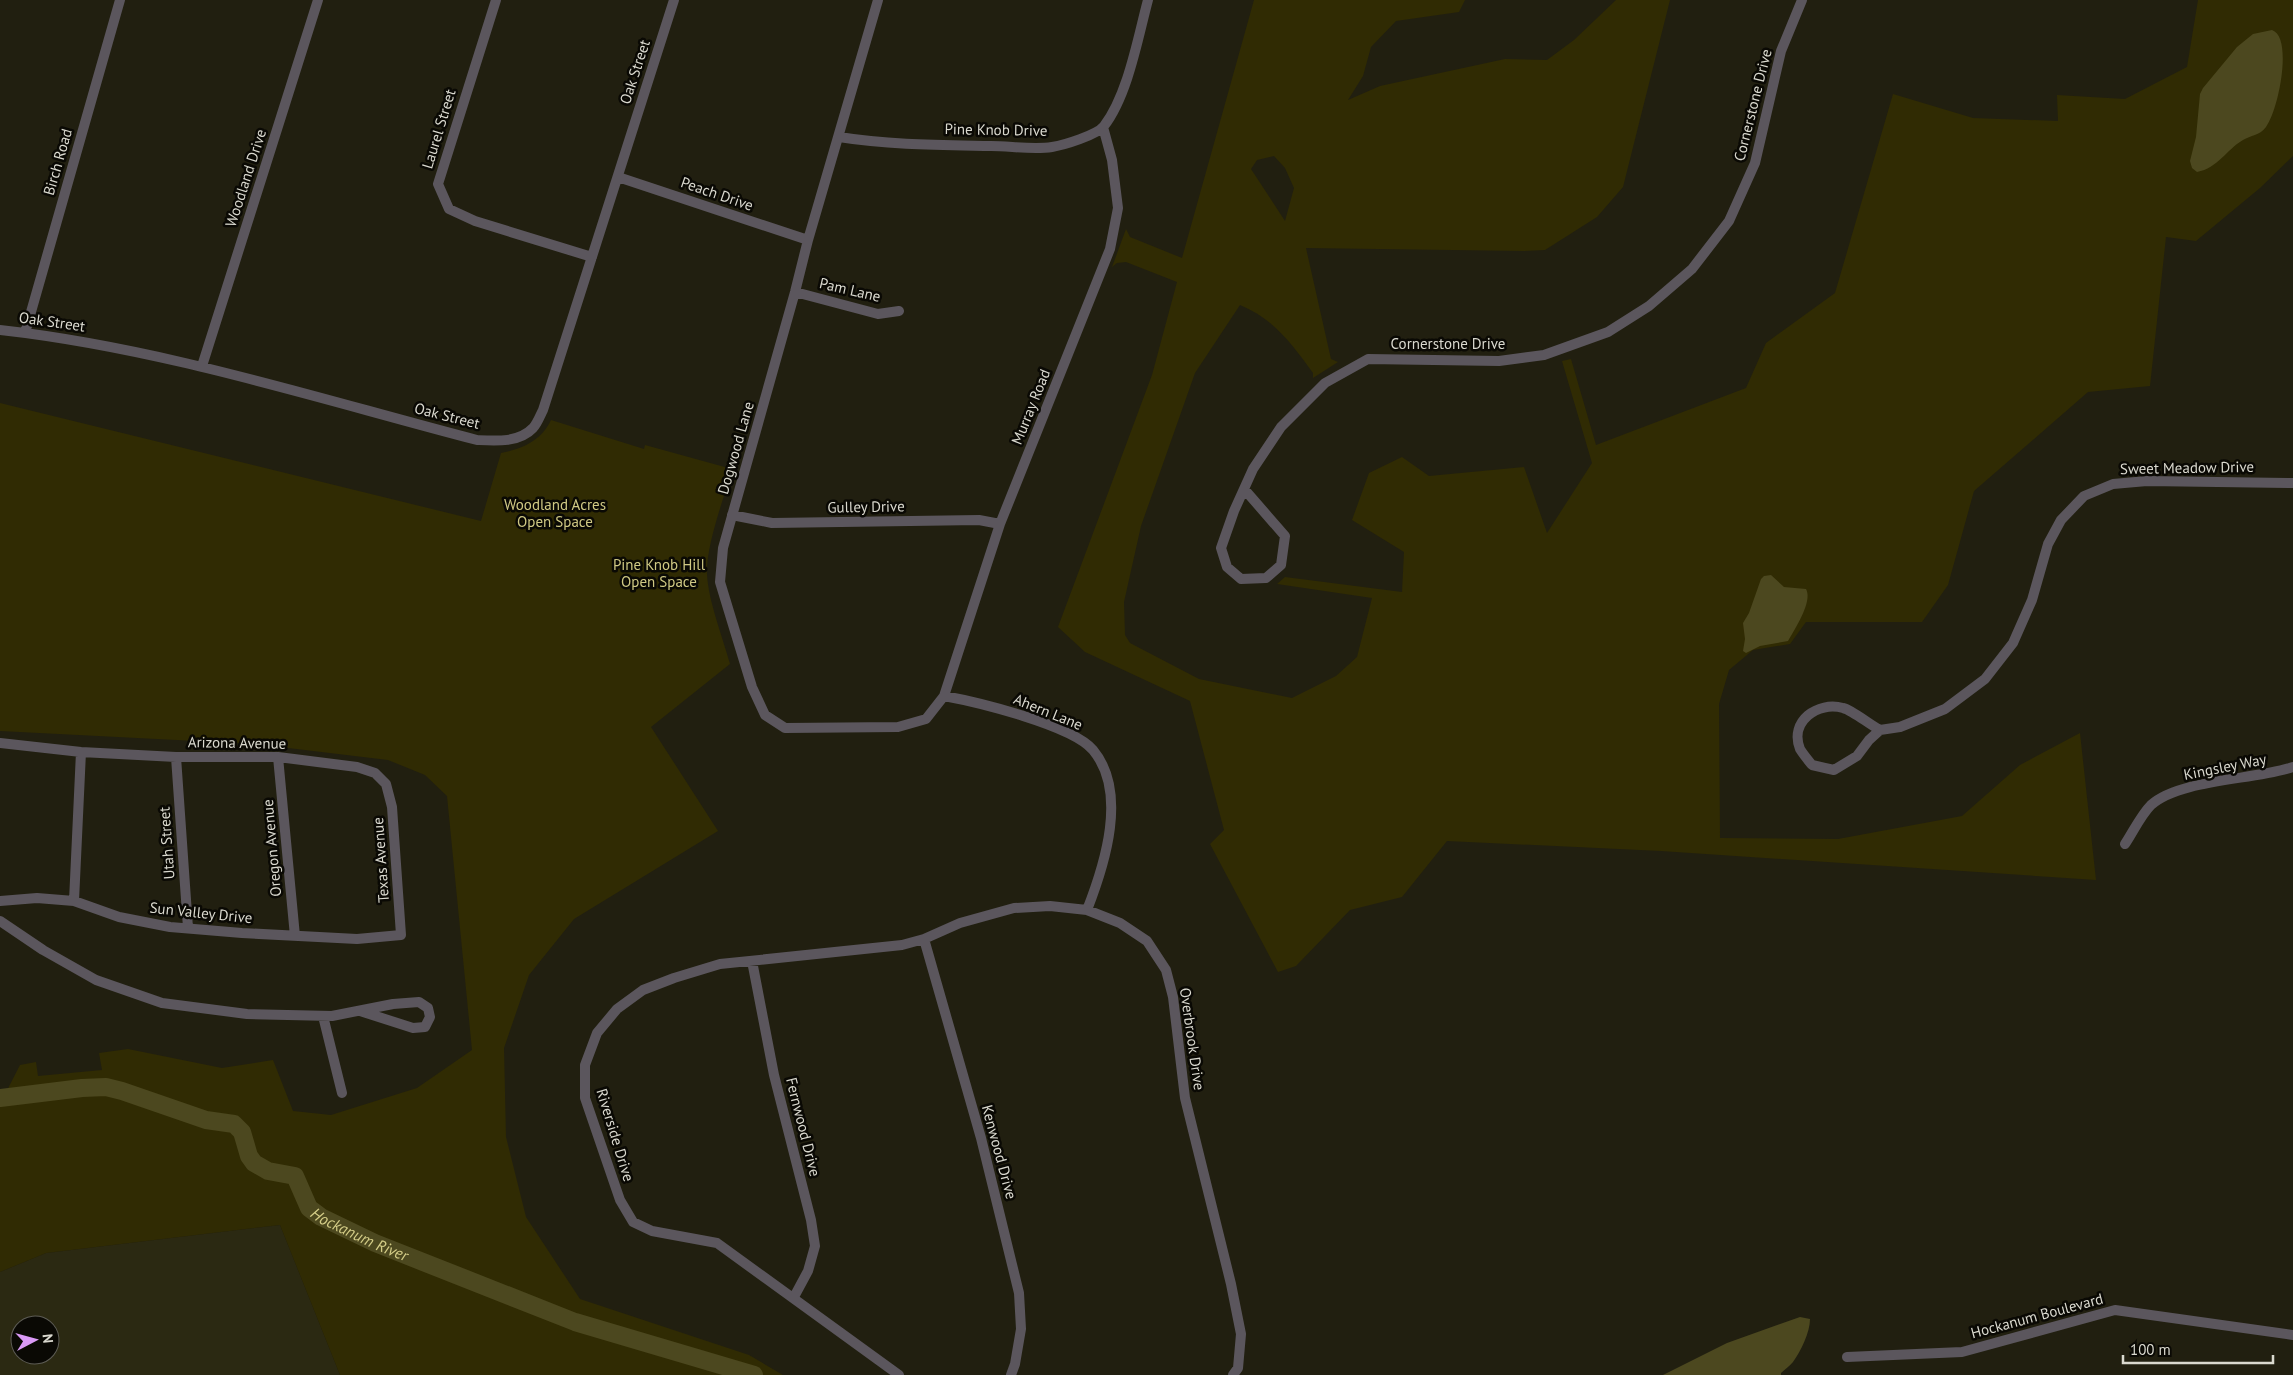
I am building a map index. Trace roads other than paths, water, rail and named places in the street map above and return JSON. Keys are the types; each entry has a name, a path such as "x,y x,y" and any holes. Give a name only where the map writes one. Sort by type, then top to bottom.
{"street":[{"name":"Birch Road","path":"25,333 120,0"},
{"name":"Woodland Drive","path":"202,366 318,0"},
{"name":"Laurel Street","path":"496,0 438,184 449,209 475,221 592,257"},
{"name":"Oak Street","path":"0,330 73,340 202,366 477,440 503,441 518,437 533,428 543,410 674,0"},
{"name":"Dogwood Lane","path":"878,0 808,240 723,548 720,582 752,687 765,715 785,728 898,727 926,718 944,696"},
{"path":"1103,127 1117,102 1131,63 1148,0"},
{"name":"Cornerstone Drive","path":"1245,490 1285,536 1281,565 1266,578 1241,579 1227,567 1221,548 1234,511 1253,469 1281,427 1325,383 1368,359 1499,361 1544,355 1608,332 1649,306 1692,269 1729,221 1755,163 1781,51 1802,0"},
{"name":"Pine Knob Drive","path":"839,137 866,141 1051,147 1078,140 1103,127"},
{"name":"Murray Road","path":"944,696 1000,524 1110,249 1118,208 1112,160 1103,127"},
{"name":"Peach Drive","path":"618,177 808,240"},
{"name":"Pam Lane","path":"795,292 878,314 899,311"},
{"name":"Sweet Meadow Drive","path":"1880,730 1900,727 1945,709 1985,680 2013,643 2032,600 2048,544 2061,520 2084,496 2113,484 2147,481 2293,483"},
{"name":"Gulley Drive","path":"732,515 772,523 979,520 1000,524"},
{"name":"Ahern Lane","path":"944,696 977,702 1038,722 1076,737 1092,750 1107,774 1113,811 1097,885 1088,910"},
{"path":"1825,706 1845,708 1866,723 1880,730 1869,740 1857,756 1834,770 1812,765 1800,748 1798,731 1808,713 1825,706"},
{"name":"Arizona Avenue","path":"0,743 81,752 176,757 278,757 357,767 375,773 386,784"},
{"path":"74,901 81,752"},
{"name":"Utah Street","path":"176,757 188,928"},
{"name":"Oregon Avenue","path":"278,757 296,936"},
{"name":"Kingsley Way","path":"2125,844 2151,805 2171,793 2203,785 2275,773 2293,767"},
{"name":"Texas Avenue","path":"386,784 392,807 401,935"},
{"name":"Sun Valley Drive","path":"0,901 37,898 74,901 119,917 188,928 357,940 401,935"},
{"name":"Overbrook Drive","path":"924,939 960,923 1014,908 1050,906 1088,910 1120,923 1147,941 1166,970 1173,997 1185,1098 1231,1284 1241,1334 1238,1368 1233,1375"},
{"path":"0,921 43,950 96,980 162,1003 247,1014 332,1016 360,1010 393,1004 418,1002 428,1008 430,1017 425,1027 413,1028 360,1010"},
{"name":"Riverside Drive","path":"899,1375 716,1243 652,1231 633,1222 620,1200 586,1098 585,1065 597,1032 617,1009 643,990 674,978 720,964 893,946 924,939"},
{"name":"Kenwood Drive","path":"924,939 981,1138 1019,1293 1021,1329 1016,1364 1011,1375"},
{"name":"Fernwood Drive","path":"752,961 774,1075 811,1220 815,1246 808,1271 794,1298"},
{"path":"323,1016 342,1093"},
{"name":"Hockanum Boulevard","path":"1847,1357 1962,1352 2115,1310 2293,1335"}],"waterway":[{"name":"Hockanum River","path":"0,1098 106,1087 206,1120 234,1124 242,1132 249,1156 254,1163 268,1171 295,1176 309,1208 321,1217 375,1243 575,1322 754,1375"}],"park label":[{"name":"Woodland Acres Open Space","path":"555,514"},
{"name":"Pine Knob Hill Open Space","path":"659,574"}]}
